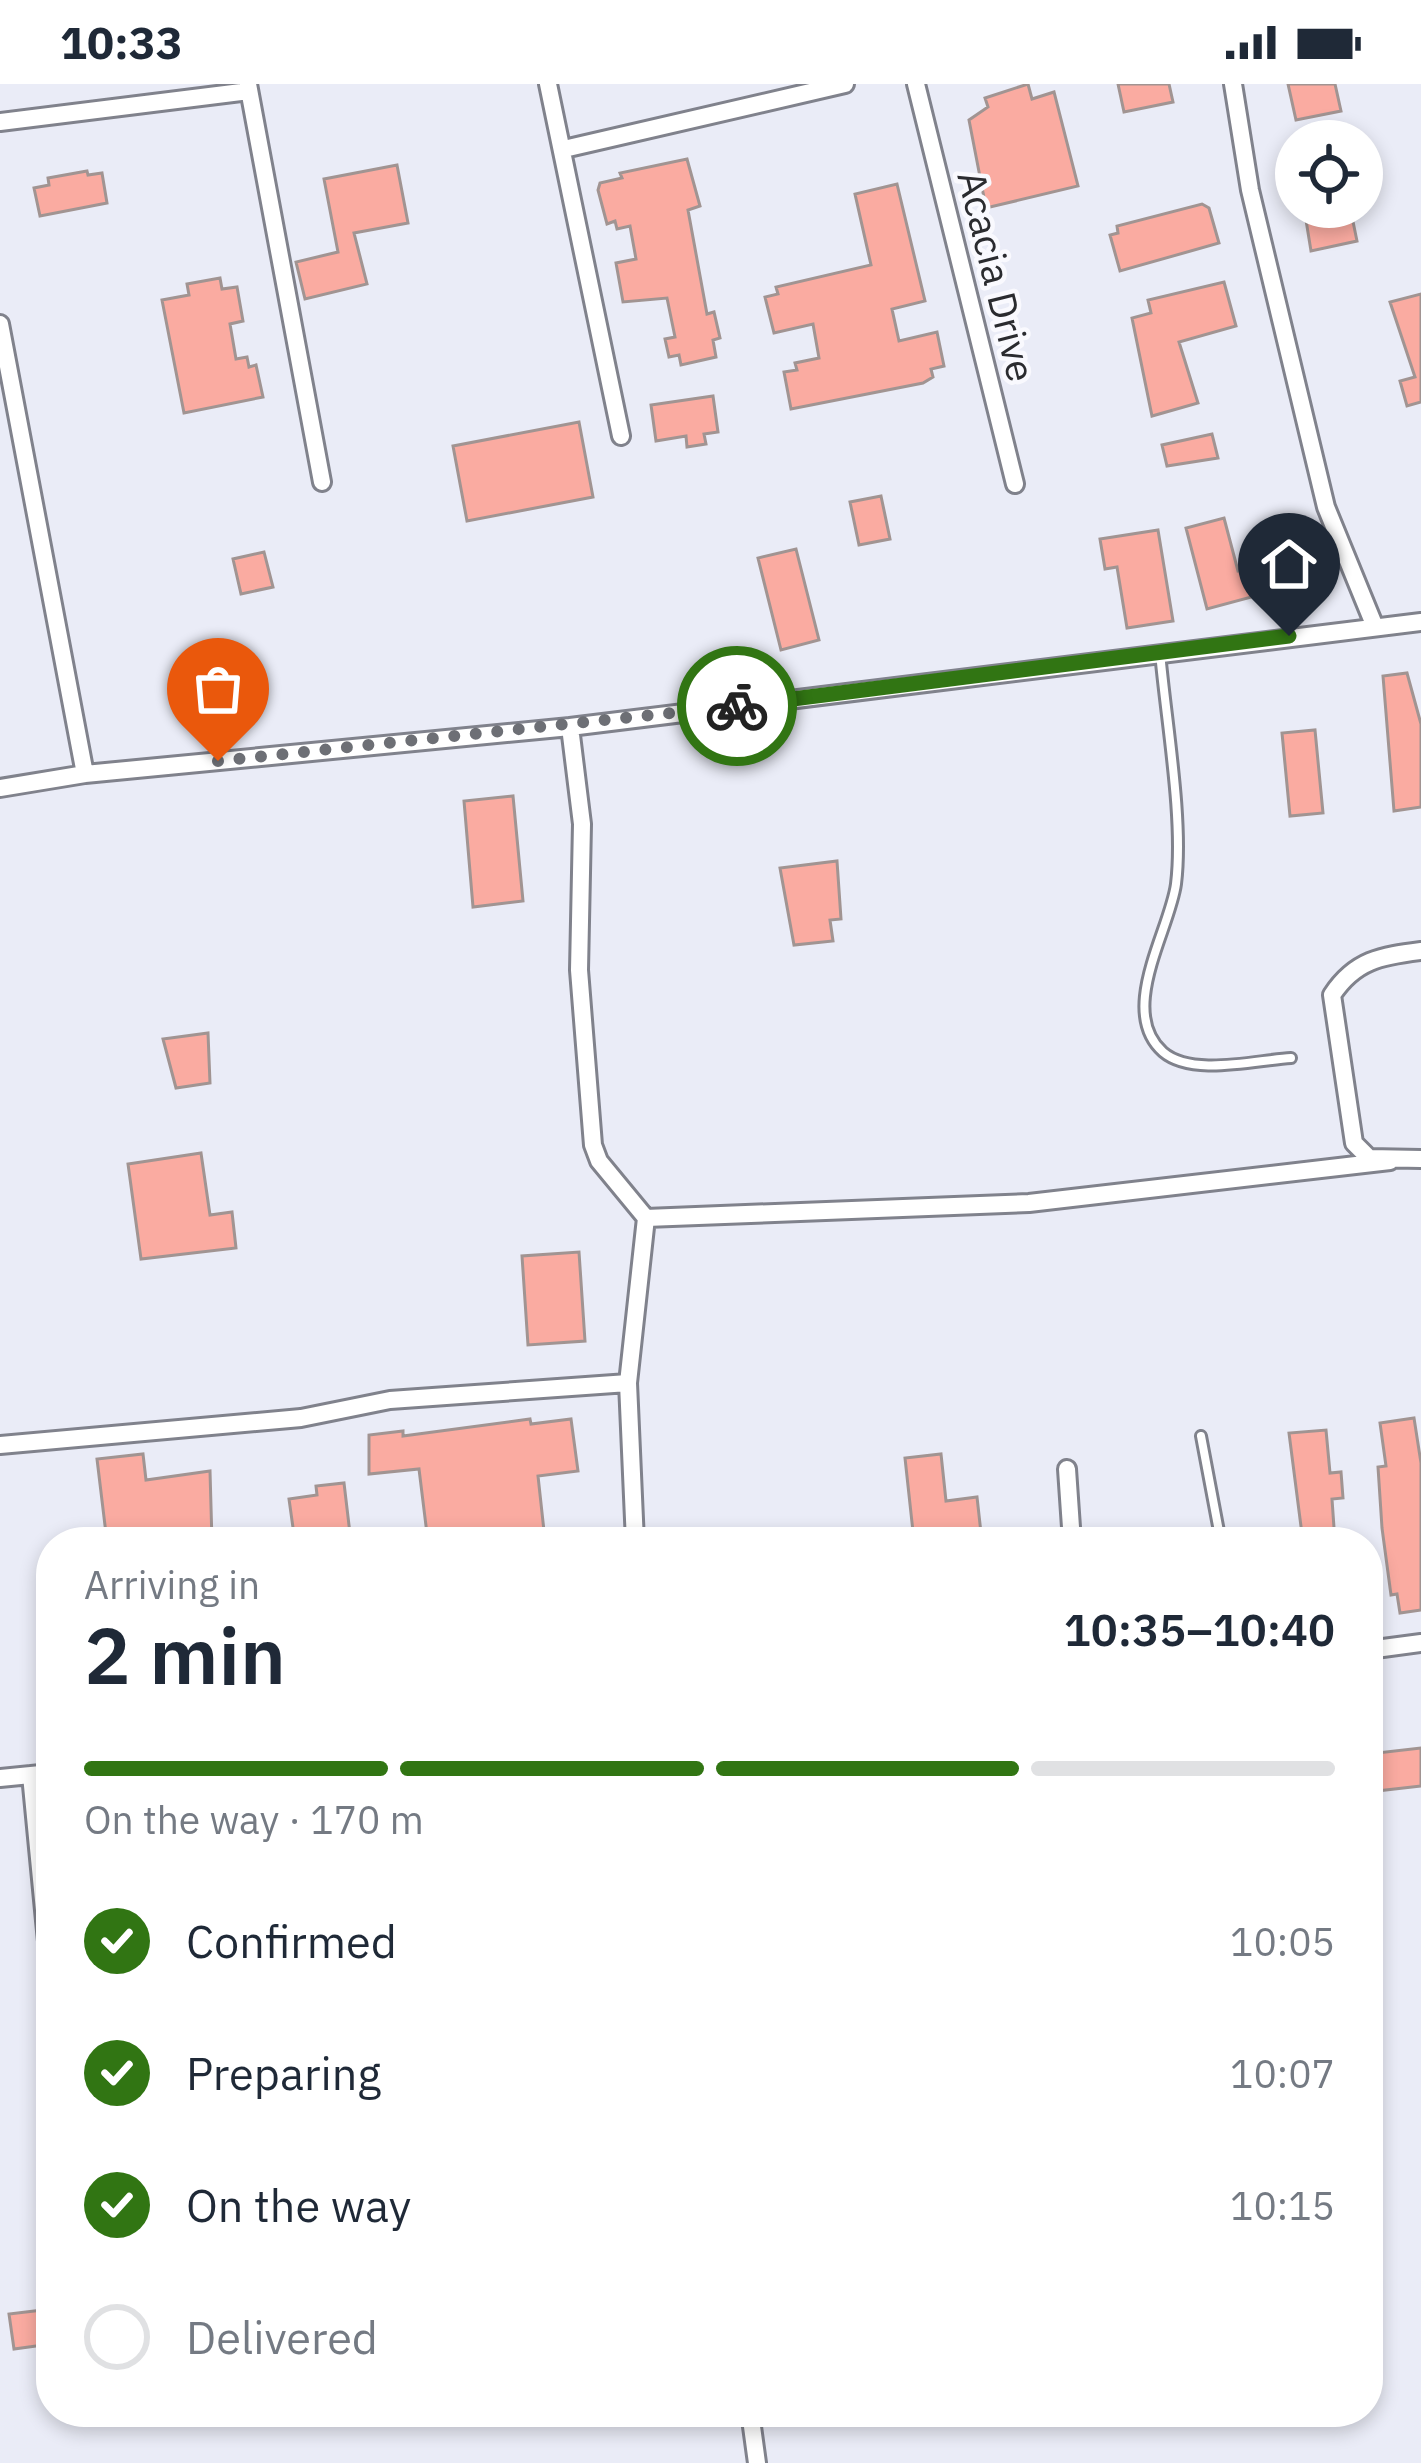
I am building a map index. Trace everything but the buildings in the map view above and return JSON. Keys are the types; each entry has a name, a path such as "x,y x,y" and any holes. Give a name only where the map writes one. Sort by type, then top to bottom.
{"street":[{"path":"548,84 622,436"},
{"path":"564,149 844,84"},
{"name":"Acacia Drive","path":"916,84 1015,484"},
{"path":"1233,84 1250,190 1326,507 1375,627"},
{"path":"0,122 249,87 322,482"},
{"path":"0,324 85,774"},
{"path":"0,788 85,774 570,727 1421,622"},
{"path":"570,727 582,824 579,970 593,1145 599,1161 646,1218 628,1383 633,1527"},
{"path":"1390,1161 1369,1158 1354,1143 1332,995 1348,970 1378,956 1421,951"},
{"path":"646,1218 1029,1203 1421,1159"},
{"path":"0,1445 301,1418 390,1400 628,1383"},
{"path":"1067,1469 1071,1527"},
{"path":"1383,1648 1421,1643"},
{"path":"31,1774 36,1826"},
{"path":"0,1778 36,1774"},
{"path":"752,2427 757,2463"}],"lane":[{"path":"1160,651 1177,857 1170,913 1148,967 1150,1027 1162,1051 1188,1064 1291,1058"},
{"path":"1202,1436 1218,1527"}],"way so far":[{"path":"218,761 737,706"}],"route":[{"path":"737,706 1289,636"}]}
